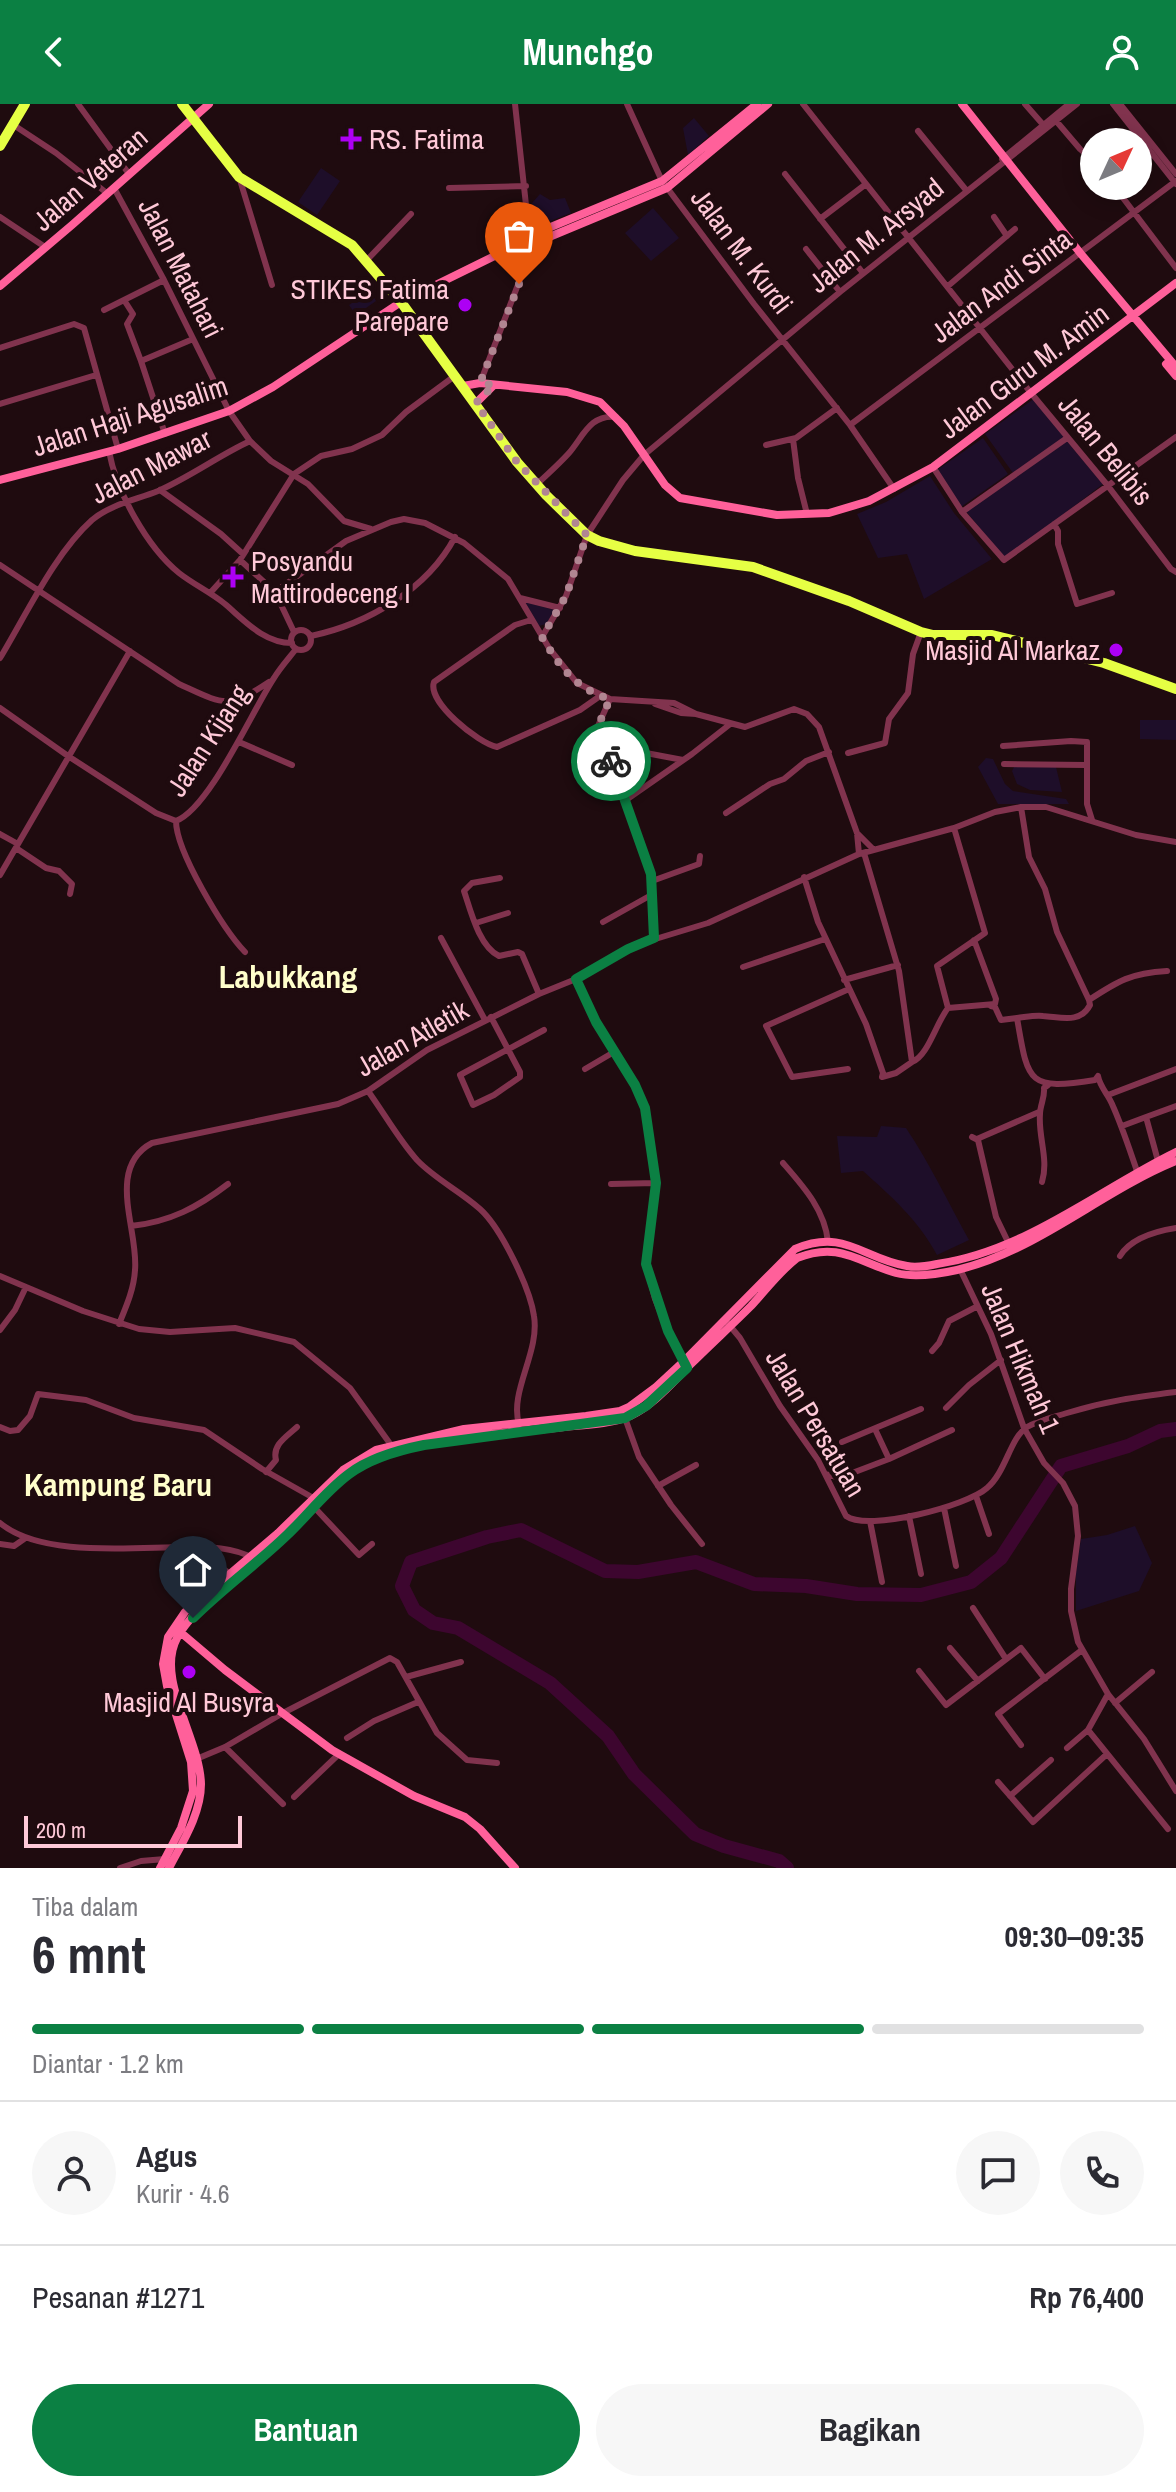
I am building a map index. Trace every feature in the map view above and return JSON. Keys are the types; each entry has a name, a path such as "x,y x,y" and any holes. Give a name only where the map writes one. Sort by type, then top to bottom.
{"highway":[{"path":"0,146 25,104"},
{"path":"182,104 239,177 352,245 401,302 517,462 587,535 646,553 753,567 849,601 921,632 933,635 992,635 1104,663 1176,689"}],"main road":[{"name":"Jalan Veteran","path":"0,286 209,104"},
{"path":"529,240 665,184 756,108 768,104"},
{"path":"962,104 1176,367"},
{"name":"Jalan Haji Agusalim","path":"0,480 113,450 229,411 273,387 401,302 529,240"},
{"name":"Jalan Guru M. Amin","path":"616,417 665,485 680,498 763,513 829,513 859,506 933,467 1176,283"},
{"path":"1131,315 1176,376"},
{"path":"463,386 480,383 581,396 600,402 616,417"},
{"path":"476,403 494,385"},
{"path":"728,1323 789,1254 802,1247 828,1242 845,1243 884,1260 915,1267 951,1262 1010,1247 1137,1171 1176,1152"},
{"path":"316,1502 358,1459 391,1445 625,1418 646,1406 786,1267 810,1253 833,1251 850,1254 906,1274 960,1269 1054,1230 1142,1176 1176,1161"},
{"path":"177,1630 350,1473 381,1457 410,1448 519,1424 620,1411 685,1365"},
{"path":"160,1868 167,1864 190,1802 194,1760 164,1676 164,1657 185,1612 229,1573 254,1558"},
{"path":"177,1630 204,1654 339,1754 414,1796 465,1817 515,1868"}],"street":[{"path":"78,104 129,174"},
{"path":"480,383 529,259 526,186 515,104"},
{"name":"Jalan M. Kurdi","path":"627,104 665,184 782,341 850,425 894,489"},
{"name":"Jalan Belibis","path":"803,104 1176,572"},
{"path":"1025,104 1046,128"},
{"path":"1046,128 1069,104"},
{"path":"1046,128 1077,104"},
{"path":"1113,104 1176,183"},
{"path":"1120,104 1176,174"},
{"path":"1057,122 1080,149"},
{"path":"12,124 111,191"},
{"name":"Jalan M. Arsyad","path":"542,637 560,608 587,535 623,480 644,455 863,273 1046,128"},
{"path":"918,131 966,190"},
{"path":"785,174 863,273"},
{"path":"239,177 272,285"},
{"name":"Jalan Andi Sinta","path":"850,425 1176,183"},
{"path":"820,219 866,184"},
{"path":"449,188 526,186"},
{"name":"Jalan Matahari","path":"111,191 164,280 229,411 250,441 271,461 319,493 344,521"},
{"path":"1125,200 1176,268"},
{"path":"366,261 411,214"},
{"path":"0,217 45,247"},
{"path":"994,217 1007,236"},
{"path":"948,286 1015,229"},
{"path":"806,249 840,292"},
{"path":"104,310 164,280"},
{"path":"124,300 133,316 127,324 165,434"},
{"path":"0,348 79,324 84,328 113,450 117,483 167,562 183,576 211,592 268,639 308,647 311,636"},
{"path":"141,361 193,339"},
{"path":"0,404 96,375"},
{"path":"211,592 242,557 294,474 321,456 352,449 382,435 406,412 456,375"},
{"path":"766,445 793,439 837,408"},
{"path":"537,484 568,455 589,425 607,416 616,417"},
{"path":"933,467 962,512 1004,560 1176,437"},
{"path":"962,512 1067,438"},
{"path":"793,439 807,514"},
{"name":"Jalan Mawar","path":"0,658 68,546 90,522 126,501 160,490 219,455 250,441"},
{"path":"0,565 179,684 231,702 246,698 272,680 294,646 294,632 275,592 221,534 160,490"},
{"path":"275,592 346,541 391,522 415,520 455,537 496,567 508,579 531,620 569,675 600,696 655,704 674,703 729,725 754,725 797,709 817,722 857,833 861,854 898,965 912,1062"},
{"path":"346,541 344,521 371,529"},
{"path":"1054,524 1077,604 1112,593"},
{"path":"294,632 303,630 311,636 334,631 376,614 426,575 455,537"},
{"path":"520,598 560,608"},
{"path":"531,620 515,625 434,682 433,694 442,706 464,727 497,747 580,710 600,696"},
{"path":"848,753 885,743 889,719 908,693 913,654 921,632"},
{"path":"0,875 130,651"},
{"name":"Jalan Kijang","path":"176,821 192,808 239,742 272,680"},
{"path":"610,699 598,726 648,862 652,881 654,938"},
{"name":"Jalan Kijang","path":"0,708 156,813 176,821"},
{"path":"626,800 729,725"},
{"path":"1003,746 1083,741 1088,744 1087,804 1092,820"},
{"path":"239,742 292,765"},
{"path":"609,755 630,750 684,760"},
{"path":"726,813 770,784 784,779 806,761 829,752"},
{"path":"1004,764 1086,765"},
{"path":"948,1008 991,1006 995,1007 1001,1020 1080,1016 1087,1010 1089,1000 1057,932 1045,889 1029,857 1021,807"},
{"name":"Jalan Atletik","path":"119,1324 135,1271 127,1202 128,1180 135,1159 144,1147 161,1140 323,1108 368,1091 427,1050 576,979 628,949 654,938 708,923 804,877 873,849 954,828 995,812 1021,807 1056,808 1136,835 1176,841"},
{"name":"Jalan Kijang","path":"176,821 178,839 195,873 228,933 245,952"},
{"path":"804,877 825,939 871,1036 882,1077 896,1073 923,1055 933,1031 948,1008 936,968 985,933 954,828"},
{"path":"857,833 873,849"},
{"path":"0,834 46,868 65,874 72,884 70,894"},
{"path":"652,881 699,864 700,856"},
{"path":"500,878 472,883 464,889 476,923 494,954 522,954 539,994"},
{"path":"603,922 653,894"},
{"path":"476,923 508,913"},
{"path":"441,938 488,1019 507,1049 520,1072 519,1079 476,1105 472,1104 460,1075 507,1049 544,1030"},
{"path":"743,967 825,939"},
{"path":"974,940 996,999 991,1006"},
{"path":"844,980 898,965"},
{"path":"1089,1000 1122,979 1143,972 1167,971"},
{"path":"576,979 645,1108 656,1183 646,1264 655,1299 685,1365"},
{"path":"848,1069 792,1077 766,1026 849,989"},
{"path":"1017,1018 1024,1061 1040,1082 1048,1085 1095,1080 1098,1076 1099,1085 1108,1095 1122,1126 1137,1171"},
{"path":"585,1069 614,1052"},
{"path":"1108,1095 1176,1069"},
{"path":"1042,1182 1045,1168 1039,1112 1044,1088 1048,1085"},
{"path":"368,1091 416,1159 472,1202 494,1224 527,1290 535,1329 520,1393 519,1424"},
{"path":"1122,1126 1176,1106"},
{"path":"1010,1247 996,1217 978,1140 972,1137 979,1139 1039,1112"},
{"path":"1146,1117 1158,1161"},
{"path":"783,1163 818,1208 825,1221 828,1242"},
{"path":"611,1184 656,1183"},
{"path":"131,1226 172,1218 204,1202 228,1184"},
{"path":"1120,1256 1144,1237 1176,1228"},
{"name":"Jalan Hikmah 1","path":"960,1269 1001,1360 1024,1428 1044,1463 1071,1496 1078,1536 1071,1611 1082,1650"},
{"path":"0,1276 119,1324 155,1332 235,1328 294,1342 350,1388 369,1410 391,1445"},
{"path":"0,1330 15,1310 26,1287"},
{"path":"932,1351 949,1321 976,1307"},
{"name":"Jalan Persatuan","path":"728,1323 826,1474 849,1519 870,1521 909,1516 976,1496 1004,1468 1010,1450 1024,1428"},
{"path":"946,1408 1001,1360"},
{"path":"1024,1428 1101,1402 1176,1392"},
{"path":"0,1427 18,1430 30,1416 38,1394 86,1400 134,1418 204,1430 316,1502 359,1555 372,1544"},
{"path":"842,1442 921,1409"},
{"path":"625,1418 639,1457 702,1544"},
{"path":"266,1472 276,1460 276,1448 297,1427"},
{"path":"875,1429 889,1459"},
{"path":"826,1474 839,1478 952,1430"},
{"path":"658,1486 696,1465"},
{"path":"976,1496 989,1534"},
{"path":"944,1508 956,1566"},
{"path":"909,1516 921,1574"},
{"path":"870,1521 882,1582"},
{"path":"0,1523 24,1539 61,1547 214,1546 254,1558"},
{"path":"0,1544 14,1546 24,1539"},
{"path":"190,1547 229,1573"},
{"path":"973,1608 1006,1659"},
{"path":"950,1648 978,1681"},
{"path":"919,1671 946,1705 1021,1648 1045,1679"},
{"path":"1021,1745 998,1714 1082,1650 1108,1694 1144,1739 1176,1791"},
{"path":"194,1760 225,1747 390,1658 397,1662 437,1733 467,1760 497,1763"},
{"path":"406,1677 461,1662"},
{"path":"1115,1703 1152,1672"},
{"path":"1067,1748 1088,1730 1108,1694"},
{"path":"347,1738 374,1721 418,1702"},
{"path":"1088,1730 1168,1829"},
{"path":"225,1747 283,1804"},
{"path":"294,1797 339,1754"},
{"path":"998,1782 1033,1822 1107,1754"},
{"path":"1010,1796 1051,1760"},
{"path":"120,1868 141,1861 167,1864"}],"shaded area":[{"path":"694,118 709,136 688,155 683,128"},
{"path":"321,168 340,181 317,215 298,202"},
{"path":"540,194 550,200 565,198 571,213 543,224 535,219 532,203"},
{"path":"653,208 679,238 651,261 625,233"},
{"path":"370,291 376,301 356,315 349,305"},
{"path":"1035,398 1065,437 1013,473 985,434"},
{"path":"983,438 1008,474 961,507 937,470"},
{"path":"1067,441 1103,484 1005,559 965,510"},
{"path":"930,476 954,513 992,559 924,599 907,554 878,558 857,514 886,502"},
{"path":"525,602 555,610 546,624 539,626"},
{"path":"1140,720 1176,720 1176,740 1140,739"},
{"path":"986,758 993,759 1005,784 1013,791 1066,799 1069,804 998,804 978,767"},
{"path":"1014,767 1056,767 1062,792 1030,790 1017,784 1012,771"},
{"path":"881,1126 906,1128 969,1240 937,1255 913,1220 863,1171 841,1173 837,1136 877,1137"},
{"path":"1135,1526 1152,1563 1139,1591 1076,1611 1076,1572 1081,1539"}],"waterway":[{"path":"787,1868 779,1861 724,1846 695,1834 634,1774 608,1736 550,1683 458,1628 433,1623 414,1610 402,1586 411,1562 487,1537 521,1530 605,1571 638,1572 696,1562 754,1584 806,1586 857,1594 921,1595 971,1582 1001,1558 1061,1466 1128,1446 1160,1431 1176,1429"}],"way so far":[{"path":"519,284 480,383 494,385 476,403 517,462 587,535 566,596 542,637 560,665 577,683 610,699 598,726 611,761"}],"place":[{"name":"RS. Fatima","path":"351,139"},
{"name":"STIKES Fatima Parepare","path":"465,305"},
{"name":"Posyandu Mattirodeceng I","path":"233,577"},
{"name":"Masjid Al Markaz","path":"1116,650"},
{"name":"Masjid Al Busyra","path":"189,1672"}],"district":[{"name":"Labukkang","path":"288,976"},
{"name":"Kampung Baru","path":"118,1484"}],"route":[{"path":"193,1618 229,1583 287,1535 339,1482 358,1468 381,1457 424,1445 625,1418 661,1394 687,1368 674,1346 655,1299 646,1264 656,1183 645,1108 625,1067 596,1022 576,979 654,938 651,874 611,761"}]}
